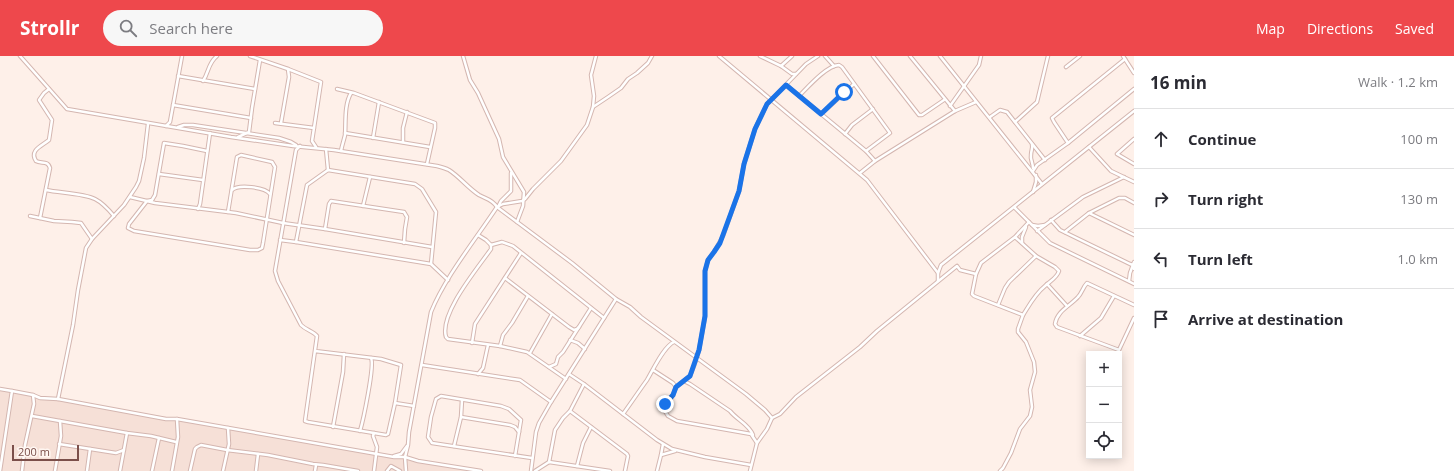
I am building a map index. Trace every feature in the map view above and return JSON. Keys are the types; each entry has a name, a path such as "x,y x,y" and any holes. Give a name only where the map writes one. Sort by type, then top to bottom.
{"street":[{"path":"20,56 67,109 235,138 295,146 316,147 427,164 447,169 480,196 491,200 516,222 572,263 616,299 630,307 674,342 746,394 772,418"},
{"path":"165,126 170,122 182,56"},
{"path":"203,81 209,64 217,56"},
{"path":"252,56 321,82 312,141 316,147"},
{"path":"463,56 470,80 478,93 499,139 502,157 524,192 525,199"},
{"path":"516,222 525,199 561,161 586,125 593,107 594,96 591,75 596,56"},
{"path":"593,107 620,88 628,79 648,63 652,56"},
{"path":"719,56 860,173 938,273"},
{"path":"760,56 781,66 789,72 796,74"},
{"path":"781,66 792,56"},
{"path":"754,437 751,434 744,432 681,422 668,416 663,408 673,395 676,387 690,376 699,350 705,316 705,271 708,260 723,236 739,191 744,164 755,129 767,104 806,64 818,56"},
{"path":"825,56 834,66"},
{"path":"873,56 920,115 944,100"},
{"path":"910,56 944,100 955,111"},
{"path":"940,56 1042,184"},
{"path":"950,106 979,65 981,56"},
{"path":"1015,122 1037,102 1048,56"},
{"path":"1066,67 1080,56"},
{"path":"1068,143 1052,118 1124,58 1134,73"},
{"path":"256,140 250,133 250,118 260,60"},
{"path":"799,96 812,82 834,66 839,65 842,67 890,133 866,151"},
{"path":"281,123 289,77 288,69"},
{"path":"178,76 255,90"},
{"path":"821,114 854,84"},
{"path":"786,85 876,161"},
{"path":"40,218 50,168 49,164 46,162 38,163 33,157 36,148 49,140 52,120 39,100 49,89"},
{"path":"337,89 380,102 435,124 427,164"},
{"path":"1033,171 1037,165 1068,143 1134,89"},
{"path":"341,151 345,133 344,125 351,93"},
{"path":"373,138 380,102"},
{"path":"860,173 876,161 955,111 976,102"},
{"path":"173,105 250,118"},
{"path":"845,134 852,125 873,109"},
{"path":"990,117 999,111 1003,110 1007,112 1045,160"},
{"path":"938,281 938,273 941,266 1134,111"},
{"path":"403,142 403,128 407,112"},
{"path":"170,122 174,127"},
{"path":"275,123 314,128"},
{"path":"58,399 86,248 92,239 130,197 139,181 144,158 148,124"},
{"path":"174,127 193,125 245,134"},
{"path":"198,209 210,133"},
{"path":"235,138 250,133 279,138 291,142 295,146 296,150 275,266 276,277 301,325 317,336 316,351 304,421 360,431 386,435 388,434 401,366 381,359 316,351"},
{"path":"345,133 430,147"},
{"path":"1134,139 1117,154 1134,164"},
{"path":"305,146 312,141"},
{"path":"1031,142 1032,149 1030,156 1033,163 1033,171"},
{"path":"207,152 183,146 164,144 155,195 152,200 147,201 129,224 129,229 149,234 258,250 262,248 274,164 270,161 241,154 237,157 228,212"},
{"path":"296,150 300,146"},
{"path":"1089,147 1111,171 1134,182"},
{"path":"326,149 328,170"},
{"path":"296,242 307,185 328,170 415,184 422,189 436,212 431,264"},
{"path":"406,471 405,457 431,312 436,300 448,280 501,201 511,191 511,173"},
{"path":"159,174 203,180"},
{"path":"1033,192 1036,182 1036,175"},
{"path":"363,206 370,177"},
{"path":"1038,231 1083,197 1124,177"},
{"path":"232,190 238,186 259,188 266,190 270,194"},
{"path":"46,190 95,199 108,209 114,216"},
{"path":"130,197 198,209 228,212 283,223 432,247"},
{"path":"1065,232 1089,213 1122,197 1134,203"},
{"path":"498,207 503,204 522,201 525,199"},
{"path":"325,229 329,204 331,201 404,212 407,218 404,229 404,243"},
{"path":"1015,208 1046,240 1057,247 1134,284"},
{"path":"1089,213 1134,235"},
{"path":"30,216 81,223 92,239"},
{"path":"1051,220 1056,226 1065,232 1133,264"},
{"path":"1024,315 972,294 976,274 981,263 1015,237 1029,222"},
{"path":"1032,225 1038,226 1046,224"},
{"path":"1022,243 1022,237 1026,226"},
{"path":"478,235 486,240 491,246"},
{"path":"1002,470 1020,429 1027,421 1032,407 1030,390 1035,372 1034,362 1026,342 1018,332 1032,298 1056,277 1058,271 1058,269 1036,256 1015,237"},
{"path":"280,240 431,264 448,280"},
{"path":"491,246 504,242 513,246 604,318"},
{"path":"491,246 491,249 459,295 447,316 446,337 448,339 500,346 530,353 566,379"},
{"path":"472,343 475,324 521,253"},
{"path":"998,305 1009,282 1036,256"},
{"path":"1129,281 1133,264"},
{"path":"1133,264 1134,269"},
{"path":"931,265 941,266"},
{"path":"750,471 757,443 767,430 772,418 780,414 796,397 860,347 877,331 957,266 960,270 976,274"},
{"path":"505,278 574,330 579,328"},
{"path":"1134,306 1087,283 1080,296 1067,306 1056,319 1056,326 1118,350 1134,318"},
{"path":"1047,284 1067,306"},
{"path":"500,346 503,335 528,296"},
{"path":"1080,336 1101,318 1114,296"},
{"path":"610,471 549,462 532,470 532,458 536,432 551,402 616,299"},
{"path":"549,367 556,364 558,357 563,352 591,308"},
{"path":"530,353 552,314"},
{"path":"570,340 578,343 585,349"},
{"path":"623,414 653,370 661,355 671,343 674,342"},
{"path":"478,374 483,368 488,345"},
{"path":"689,352 695,353 699,350"},
{"path":"333,426 343,372 344,354"},
{"path":"360,431 368,395 372,363 371,358"},
{"path":"422,365 520,380 551,402"},
{"path":"653,370 673,383 676,387"},
{"path":"569,374 663,443 676,450 751,465"},
{"path":"684,381 721,405 745,423 752,432 757,443"},
{"path":"549,462 555,430 570,411 584,384"},
{"path":"0,390 33,395 40,398 58,399 166,419 177,419 481,471"},
{"path":"0,471 12,391"},
{"path":"22,471 34,404 33,395"},
{"path":"515,456 521,420 508,409 501,406 439,396 436,399 428,437 432,443 515,456 532,458"},
{"path":"454,446 461,417 462,400"},
{"path":"395,403 414,406"},
{"path":"570,411 627,454 628,456 625,471"},
{"path":"32,416 127,433 141,434 176,442"},
{"path":"461,417 510,425 515,427 520,432"},
{"path":"172,471 178,430 177,419"},
{"path":"55,471 61,431 60,421"},
{"path":"577,466 583,443 591,427"},
{"path":"223,471 229,439 228,428"},
{"path":"120,471 127,433"},
{"path":"374,433 377,447 374,471"},
{"path":"152,471 159,438"},
{"path":"657,471 664,448 663,443"},
{"path":"59,444 116,453 124,450"},
{"path":"190,471 195,449 199,445 227,450 245,451 316,465 358,471"},
{"path":"394,457 401,454 408,445"},
{"path":"87,471 90,450"},
{"path":"661,455 676,450"},
{"path":"116,453 122,459"},
{"path":"256,471 258,454"},
{"path":"315,471 316,465"},
{"path":"387,471 391,466 400,471"}],"shaded area":[{"path":"0,389 405,457 418,461 481,471 0,471"}],"route":[{"path":"665,404 673,395 676,387 690,376 694,366 699,350 705,316 706,308 704,283 708,260 720,243 739,191 744,164 755,129 767,104 786,85 821,114 844,92"}]}
